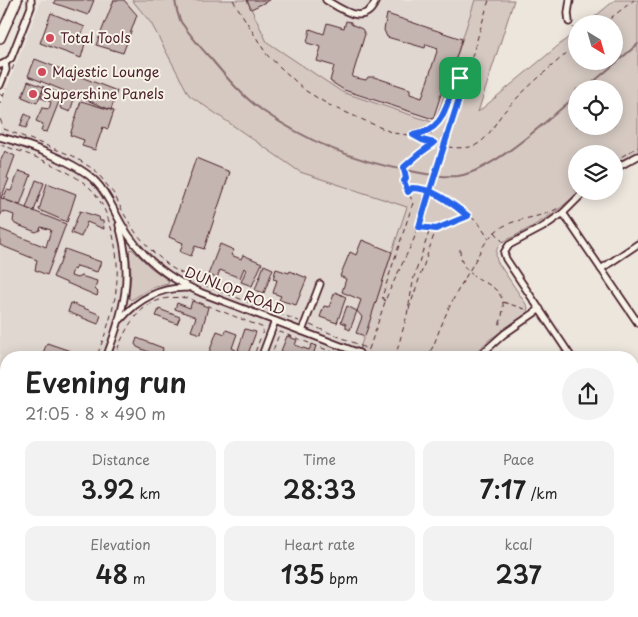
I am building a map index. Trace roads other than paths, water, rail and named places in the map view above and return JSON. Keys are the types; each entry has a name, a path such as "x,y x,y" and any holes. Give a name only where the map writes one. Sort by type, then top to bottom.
{"main road":[{"path":"0,38 3,21 17,0"}],"street":[{"path":"0,85 6,70 3,64 11,58 31,7 30,0"},
{"path":"326,0 356,15 365,15 372,10 376,0"},
{"path":"568,15 570,0"},
{"name":"DUNLOP ROAD","path":"2,136 67,162 80,169 98,184 108,198 127,234 143,253 169,276 189,288 354,351"},
{"path":"623,164 638,156"},
{"path":"567,351 506,259 506,249 522,237 543,227 563,213 576,200"},
{"path":"563,213 638,323"},
{"path":"109,351 120,320 125,291 126,268 123,236 116,214"},
{"path":"601,269 638,244"},
{"path":"302,331 320,284"},
{"path":"120,320 144,298 165,290 189,288"},
{"path":"486,351 504,334 540,310"},
{"path":"264,351 275,321"}],"waterway":[{"path":"175,0 180,20 188,32 229,80 256,106 313,140 349,155 386,166 445,176 458,176 473,172 520,143 568,103"},
{"path":"596,80 638,44"}],"place":[{"name":"Total Tools","path":"50,38"},
{"name":"Majestic Lounge","path":"42,72"},
{"name":"Supershine Panels","path":"33,94"}]}
